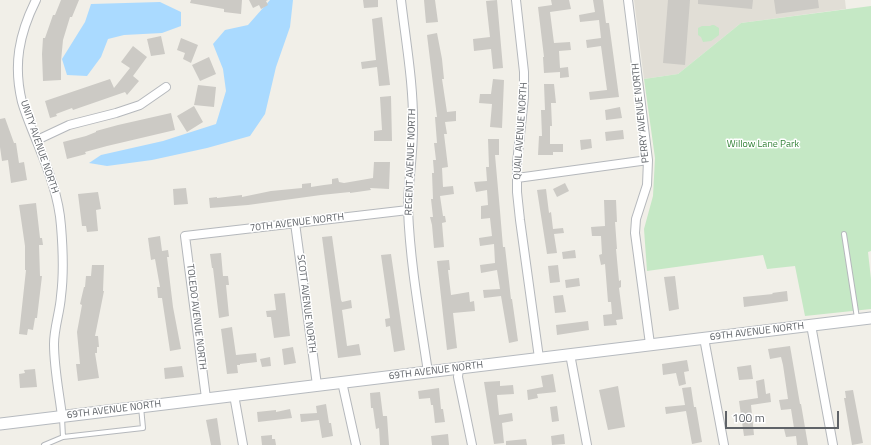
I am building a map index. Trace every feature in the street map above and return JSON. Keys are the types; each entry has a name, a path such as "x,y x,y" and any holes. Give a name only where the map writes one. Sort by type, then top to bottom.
{"street":[{"name":"UNITY AVENUE NORTH","path":"36,0 27,20 21,40 18,61 18,82 22,103 50,176 61,223 64,269 54,342 62,416"},
{"name":"REGENT AVENUE NORTH","path":"401,0 413,106 413,132 408,210 412,253 428,372"},
{"name":"QUAIL AVENUE NORTH","path":"516,0 524,72 524,97 517,178 520,220 539,358"},
{"name":"PERRY AVENUE NORTH","path":"628,0 648,160 647,185 636,219 635,233 650,344"},
{"path":"37,140 69,126 140,105 166,87"},
{"path":"517,178 648,160"},
{"name":"70TH AVENUE NORTH","path":"185,236 408,210"},
{"name":"SCOTT AVENUE NORTH","path":"296,223 317,385"},
{"name":"TOLEDO AVENUE NORTH","path":"185,236 206,398"},
{"name":"69TH AVENUE NORTH","path":"0,424 871,318"},
{"path":"811,325 833,445"},
{"path":"704,338 724,445"},
{"path":"570,354 587,445"},
{"path":"459,368 458,377 472,445"},
{"path":"342,382 356,445"},
{"path":"234,395 243,445"}],"lane":[{"path":"844,234 857,319"},
{"path":"44,445 63,437 143,428 141,406"},
{"path":"62,416 63,437"}],"shaded area":[{"path":"634,0 845,0 846,9 741,23 678,74 644,79"}],"green space":[{"name":"Willow Lane Park","path":"871,6 871,251 868,252 871,279 871,309 805,316 795,266 767,269 763,255 647,271 644,229 653,196 655,158 644,79 678,74 741,23"},
{"path":"712,25 719,28 719,35 711,41 703,42 701,37 698,35 698,28"}],"water":[{"path":"270,0 293,0 290,27 276,67 265,114 250,136 207,148 152,160 107,166 89,163 101,155 163,141 216,124 226,91 223,69 213,44 225,30 248,25"},
{"path":"160,2 181,12 181,26 162,33 124,35 108,39 101,57 87,76 67,75 62,59 85,22 91,4"}],"building":[{"path":"61,0 79,0 72,17 70,17 63,40 61,80 43,81 43,38 45,38 53,15 55,15"},
{"path":"191,0 242,0 241,14 224,12 224,9 190,3"},
{"path":"249,0 268,0 266,1 268,5 261,9 259,5 253,8"},
{"path":"363,0 378,0 378,7 364,8"},
{"path":"424,0 435,0 438,22 426,23"},
{"path":"497,0 503,68 493,69 491,49 474,51 473,39 490,37 486,1"},
{"path":"551,0 569,0 571,9 550,12 554,43 570,42 571,50 559,51 560,68 568,67 569,77 560,78 560,72 544,73 544,57 538,7 552,5"},
{"path":"593,0 603,0 606,23 609,23 619,97 590,100 589,92 607,90 601,46 587,48 586,40 601,38 599,20 580,22 579,15 595,12"},
{"path":"668,0 690,0 685,65 663,63"},
{"path":"698,0 753,0 752,9 698,4"},
{"path":"774,0 818,0 819,8 776,14"},
{"path":"382,17 390,85 379,86 377,67 362,69 361,62 376,60 372,19"},
{"path":"437,33 442,59 444,79 442,79 447,112 456,111 456,121 445,122 447,134 444,134 448,167 442,168 443,187 453,186 454,194 440,196 443,216 445,216 446,222 442,223 444,247 434,248 430,217 433,217 431,199 433,199 432,173 434,173 433,160 436,160 434,143 437,143 435,117 437,117 427,35"},
{"path":"161,36 165,54 151,56 147,39"},
{"path":"181,38 198,45 191,63 183,59 185,53 177,50"},
{"path":"133,46 147,57 133,76 139,81 127,95 125,92 73,110 72,108 50,118 45,101 110,79 114,88 130,68 121,62"},
{"path":"209,57 216,74 200,81 192,65"},
{"path":"493,79 504,80 502,128 490,127 492,104 479,103 480,94 491,94"},
{"path":"544,84 554,84 556,103 551,103 552,126 550,126 550,144 563,144 563,152 553,152 553,155 538,155 539,136 542,136 541,110 545,110"},
{"path":"198,85 216,87 214,107 194,105"},
{"path":"391,96 392,141 374,141 374,131 382,130 380,97"},
{"path":"194,106 203,122 187,132 177,116"},
{"path":"620,107 622,118 606,120 605,110"},
{"path":"171,113 175,130 107,146 67,159 63,142 118,125"},
{"path":"5,118 14,143 16,143 19,163 24,162 27,180 11,183 8,160 2,161 0,147 0,119"},
{"path":"623,130 624,139 606,141 605,132"},
{"path":"488,139 499,139 499,155 495,155 503,247 505,247 518,341 509,343 501,296 484,298 483,290 500,289 497,270 481,273 480,265 495,263 494,244 480,246 479,238 492,236 490,218 481,219 481,206 488,205 487,190 476,192 474,182 487,181 486,167 489,167"},
{"path":"591,139 592,148 581,150 580,140"},
{"path":"374,162 390,162 389,189 370,188 371,190 350,193 210,208 209,198 242,195 242,197 271,191 302,188 302,184 311,183 311,187 332,184 332,179 338,178 339,182 344,183 373,178"},
{"path":"565,183 569,191 557,197 553,189"},
{"path":"186,188 188,204 174,205 173,189"},
{"path":"546,189 553,229 563,228 564,233 554,234 557,253 547,254 537,190"},
{"path":"98,192 101,209 96,210 98,231 87,232 86,226 82,226 78,194"},
{"path":"604,200 616,200 616,249 619,281 621,280 621,287 619,288 623,319 616,320 617,325 604,326 603,315 612,314 611,302 608,302 605,264 601,265 599,255 602,254 601,236 592,236 591,227 605,226"},
{"path":"36,203 40,238 42,238 43,245 39,245 40,276 42,276 37,318 35,318 33,330 28,329 27,335 19,334 26,270 25,246 19,205"},
{"path":"160,236 162,251 168,250 169,257 167,257 173,307 181,349 170,351 162,298 158,298 157,287 160,287 155,259 151,260 148,238"},
{"path":"332,236 341,300 342,302 351,300 352,308 342,310 347,346 359,344 361,355 338,358 322,237"},
{"path":"575,250 576,258 563,259 562,252"},
{"path":"221,253 223,276 228,276 229,285 226,285 229,316 219,318 210,254"},
{"path":"391,254 405,350 394,352 390,326 386,327 385,319 390,318 381,255"},
{"path":"449,260 450,270 448,270 451,295 469,292 470,302 474,301 475,311 453,313 457,348 447,350 437,261"},
{"path":"92,265 104,265 104,291 95,336 98,336 99,347 97,347 97,353 95,353 99,378 78,381 76,364 80,364 77,332 82,305 80,304 85,287 86,276 91,276"},
{"path":"558,265 560,282 550,283 548,266"},
{"path":"675,276 679,309 669,311 664,277"},
{"path":"579,278 580,286 566,288 565,280"},
{"path":"787,291 788,301 744,307 743,297"},
{"path":"285,293 290,336 274,338 271,317 267,317 266,311 276,310 274,294"},
{"path":"563,295 566,312 555,313 553,296"},
{"path":"588,321 589,330 557,335 556,325"},
{"path":"232,327 236,355 256,353 257,362 237,365 238,373 227,374 221,329"},
{"path":"790,346 808,445 797,445 796,436 786,437 784,429 794,428 791,409 781,410 779,400 788,399 783,365 781,357 770,359 768,349"},
{"path":"293,347 296,363 284,365 282,349"},
{"path":"270,357 271,366 262,367 260,359"},
{"path":"687,360 689,371 684,372 686,384 679,386 676,373 663,375 662,364"},
{"path":"751,365 753,379 739,380 737,367"},
{"path":"182,366 184,377 165,379 164,368"},
{"path":"35,369 37,387 20,388 19,374 25,373 24,370"},
{"path":"553,374 556,392 537,394 538,398 528,400 527,390 543,387 541,376"},
{"path":"764,379 766,394 770,393 771,402 751,405 754,435 744,436 739,401 758,398 756,381"},
{"path":"500,381 500,386 513,385 514,394 497,395 499,415 512,413 513,421 502,423 504,443 494,444 484,382"},
{"path":"618,386 625,427 608,430 599,390"},
{"path":"691,387 702,442 692,444 686,411 666,414 665,407 685,405 682,388"},
{"path":"439,388 441,409 443,409 445,422 435,423 433,405 431,405 430,398 419,399 418,391"},
{"path":"853,390 863,443 852,445 844,398 846,398 845,391"},
{"path":"380,392 383,416 387,416 389,445 380,445 379,428 376,429 373,408 371,408 370,393"},
{"path":"326,404 333,436 322,438 319,420 301,422 300,414 317,413 316,406"},
{"path":"557,406 559,421 552,422 550,407"},
{"path":"290,409 292,418 258,422 257,412 276,410 276,412"},
{"path":"217,418 221,445 211,445 206,420"},
{"path":"448,434 449,445 432,445 431,436"},
{"path":"564,434 565,444 552,445 551,436"},
{"path":"272,435 272,439 275,439 276,445 262,445 261,436"},
{"path":"526,439 527,445 506,445 506,441"}]}
